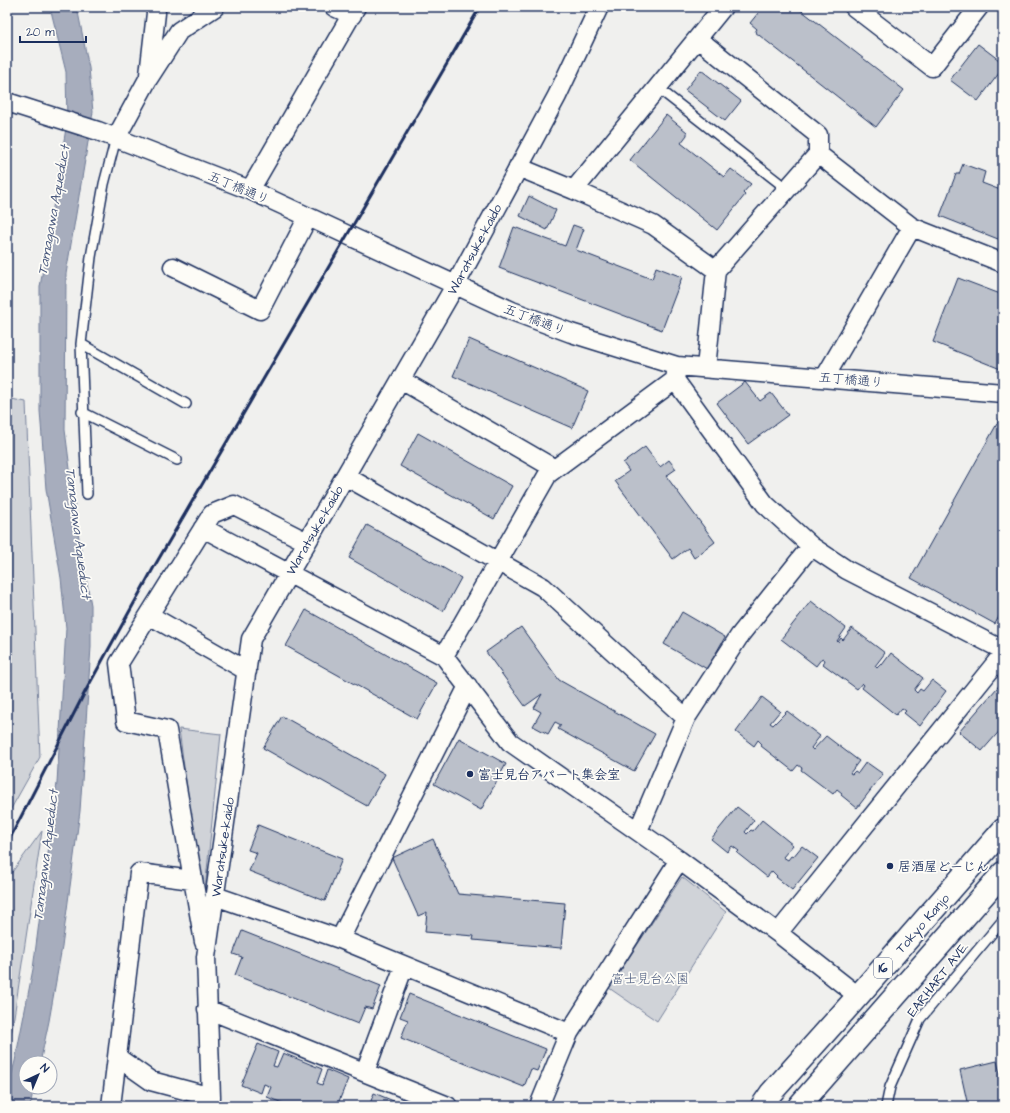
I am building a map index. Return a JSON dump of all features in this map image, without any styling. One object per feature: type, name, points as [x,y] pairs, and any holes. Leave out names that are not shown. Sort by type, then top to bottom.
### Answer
[{"type":"highway","name":"Tokyo Kanjo","points":[[762,1106],[770,1093],[858,996],[1003,830]]},
{"type":"highway","name":"16","points":[[799,1106],[1003,873]]},
{"type":"street","points":[[148,79],[156,13],[155,7]]},
{"type":"street","points":[[116,138],[148,79],[179,31],[215,7]]},
{"type":"street","points":[[250,190],[354,11],[334,7]]},
{"type":"street","name":"Waratsuke-kaido","points":[[209,1102],[206,957],[251,638],[456,284],[557,96],[599,7]]},
{"type":"street","points":[[574,190],[723,7]]},
{"type":"street","points":[[854,7],[932,67],[979,7]]},
{"type":"street","points":[[698,39],[818,135],[818,154],[716,270],[706,368]]},
{"type":"street","name":"五丁橋通り","points":[[7,102],[98,131],[250,190],[512,311],[571,332],[676,373],[706,368],[1003,393]]},
{"type":"street","points":[[818,154],[912,227],[1003,263]]},
{"type":"street","points":[[518,167],[653,225],[716,270]]},
{"type":"street","points":[[173,267],[260,310],[308,218]]},
{"type":"street","points":[[825,377],[912,227]]},
{"type":"street","points":[[444,656],[548,474],[676,373],[765,504],[810,546],[847,570],[1003,650]]},
{"type":"street","points":[[401,380],[555,469]]},
{"type":"street","points":[[345,476],[544,587],[686,718]]},
{"type":"street","points":[[206,957],[167,730],[126,721],[119,663],[212,514],[234,505],[307,542]]},
{"type":"street","points":[[203,528],[444,656],[510,742],[679,860],[778,933],[858,996]]},
{"type":"street","points":[[638,831],[686,718],[740,635],[810,546]]},
{"type":"street","points":[[149,615],[247,671]]},
{"type":"street","points":[[778,933],[1003,654]]},
{"type":"street","points":[[340,939],[468,686]]},
{"type":"street","points":[[539,1106],[569,1033],[679,860]]},
{"type":"street","points":[[111,1106],[139,873],[192,880]]},
{"type":"street","points":[[215,896],[340,939],[569,1033]]},
{"type":"street","points":[[365,1072],[404,966]]},
{"type":"street","points":[[207,1008],[448,1106]]},
{"type":"street","points":[[118,1057],[151,1081],[209,1102]]},
{"type":"lane","points":[[658,88],[787,189]]},
{"type":"lane","points":[[86,494],[82,412],[81,344],[91,257],[104,184],[116,138]]},
{"type":"lane","points":[[81,344],[186,404]]},
{"type":"lane","points":[[82,412],[177,460]]},
{"type":"lane","name":"EARHART AVE.","points":[[886,1106],[890,1088],[920,1019],[1003,920]]},
{"type":"green space","points":[[7,398],[26,402],[40,757],[7,816]]},
{"type":"green space","points":[[179,729],[221,734],[203,909]]},
{"type":"green space","points":[[42,831],[12,1030],[7,1044],[7,879]]},
{"type":"green space","name":"富士見台公園","points":[[682,877],[726,912],[657,1021],[609,988]]},
{"type":"water","name":"Tamagawa Aqueduct","points":[[50,7],[77,7],[89,68],[93,112],[66,274],[65,430],[79,539],[91,605],[91,647],[80,811],[62,947],[49,1021],[42,1055],[18,1055],[18,1095],[32,1095],[30,1106],[7,1106],[7,1093],[15,1061],[33,969],[57,783],[66,628],[61,578],[46,489],[40,411],[40,287],[67,122],[66,72]]},
{"type":"building","points":[[763,7],[797,7],[904,90],[876,127],[755,32],[757,29],[750,23]]},
{"type":"building","points":[[978,44],[1003,63],[1003,68],[978,101],[950,80]]},
{"type":"building","points":[[701,70],[741,101],[725,121],[685,90]]},
{"type":"building","points":[[666,115],[687,132],[687,135],[681,143],[724,177],[731,169],[751,184],[743,193],[745,195],[717,230],[630,160]]},
{"type":"building","points":[[963,164],[985,172],[982,183],[1003,191],[1003,241],[940,216],[956,174],[959,174]]},
{"type":"building","points":[[529,196],[556,210],[547,230],[520,216]]},
{"type":"building","points":[[573,225],[584,229],[576,250],[652,279],[656,267],[682,277],[662,330],[499,268],[514,227],[565,246]]},
{"type":"building","points":[[958,278],[1003,295],[1003,370],[933,342]]},
{"type":"building","points":[[469,339],[588,391],[572,428],[453,376]]},
{"type":"building","points":[[745,382],[760,401],[771,393],[788,415],[748,444],[717,403]]},
{"type":"building","points":[[1003,413],[1003,609],[995,624],[911,578]]},
{"type":"building","points":[[418,433],[512,486],[494,519],[400,466]]},
{"type":"building","points":[[645,447],[660,467],[669,460],[676,469],[666,476],[715,542],[694,558],[688,548],[673,559],[615,481],[629,471],[623,463]]},
{"type":"building","points":[[367,525],[461,578],[443,611],[349,558]]},
{"type":"building","points":[[811,601],[846,628],[837,641],[838,642],[841,638],[843,640],[852,628],[885,653],[875,666],[877,668],[881,664],[882,665],[891,653],[923,678],[914,690],[917,693],[920,689],[923,691],[932,680],[946,691],[920,726],[904,713],[906,711],[902,708],[896,715],[862,688],[864,685],[862,683],[857,689],[823,664],[825,660],[822,658],[816,666],[781,639]]},
{"type":"building","points":[[306,610],[437,683],[417,719],[286,646]]},
{"type":"building","points":[[682,612],[725,637],[707,669],[664,644]]},
{"type":"building","points":[[521,627],[559,680],[655,734],[634,771],[558,729],[561,725],[555,722],[548,734],[533,726],[541,712],[534,708],[542,694],[525,706],[486,652]]},
{"type":"building","points":[[1003,681],[1003,727],[982,751],[959,732]]},
{"type":"building","points":[[762,697],[780,711],[770,723],[773,725],[787,711],[820,736],[811,748],[813,750],[826,736],[859,761],[850,773],[852,774],[855,771],[858,773],[866,762],[883,774],[857,808],[841,795],[842,793],[837,789],[833,794],[801,770],[802,768],[798,765],[793,771],[761,746],[762,744],[758,740],[754,746],[736,732]]},
{"type":"building","points":[[282,716],[385,774],[367,806],[263,748]]},
{"type":"building","name":"富士見台アパート集会室","points":[[459,738],[506,764],[481,810],[434,784]]},
{"type":"building","points":[[737,807],[754,820],[745,832],[747,834],[751,830],[753,831],[762,820],[793,845],[783,857],[788,860],[791,856],[793,857],[802,846],[818,858],[792,890],[776,877],[777,876],[772,871],[767,877],[737,853],[739,851],[732,846],[727,852],[711,839]]},
{"type":"building","points":[[258,825],[342,859],[325,901],[249,871],[257,853],[248,850]]},
{"type":"building","points":[[433,839],[458,894],[565,903],[561,948],[473,940],[474,936],[425,932],[427,912],[418,916],[392,858]]},
{"type":"building","points":[[242,931],[381,986],[372,1009],[365,1007],[358,1024],[235,975],[242,957],[233,954]]},
{"type":"building","points":[[409,994],[546,1049],[537,1071],[531,1069],[524,1087],[401,1038],[408,1020],[400,1017]]},
{"type":"building","points":[[258,1044],[278,1052],[273,1066],[277,1067],[283,1053],[322,1069],[317,1083],[322,1085],[327,1070],[348,1079],[337,1106],[312,1106],[310,1104],[309,1106],[290,1106],[267,1097],[271,1087],[264,1084],[261,1093],[241,1085]]},
{"type":"building","points":[[997,1061],[1003,1086],[1003,1106],[968,1106],[960,1070]]},
{"type":"building","points":[[374,1093],[396,1102],[394,1106],[369,1106]]},
{"type":"railway","points":[[7,844],[85,692],[154,567],[480,7]]},
{"type":"place","name":"富士見台アパート集会室","points":[[470,774]]},
{"type":"place","name":"居酒屋どーじん","points":[[890,866]]}]
